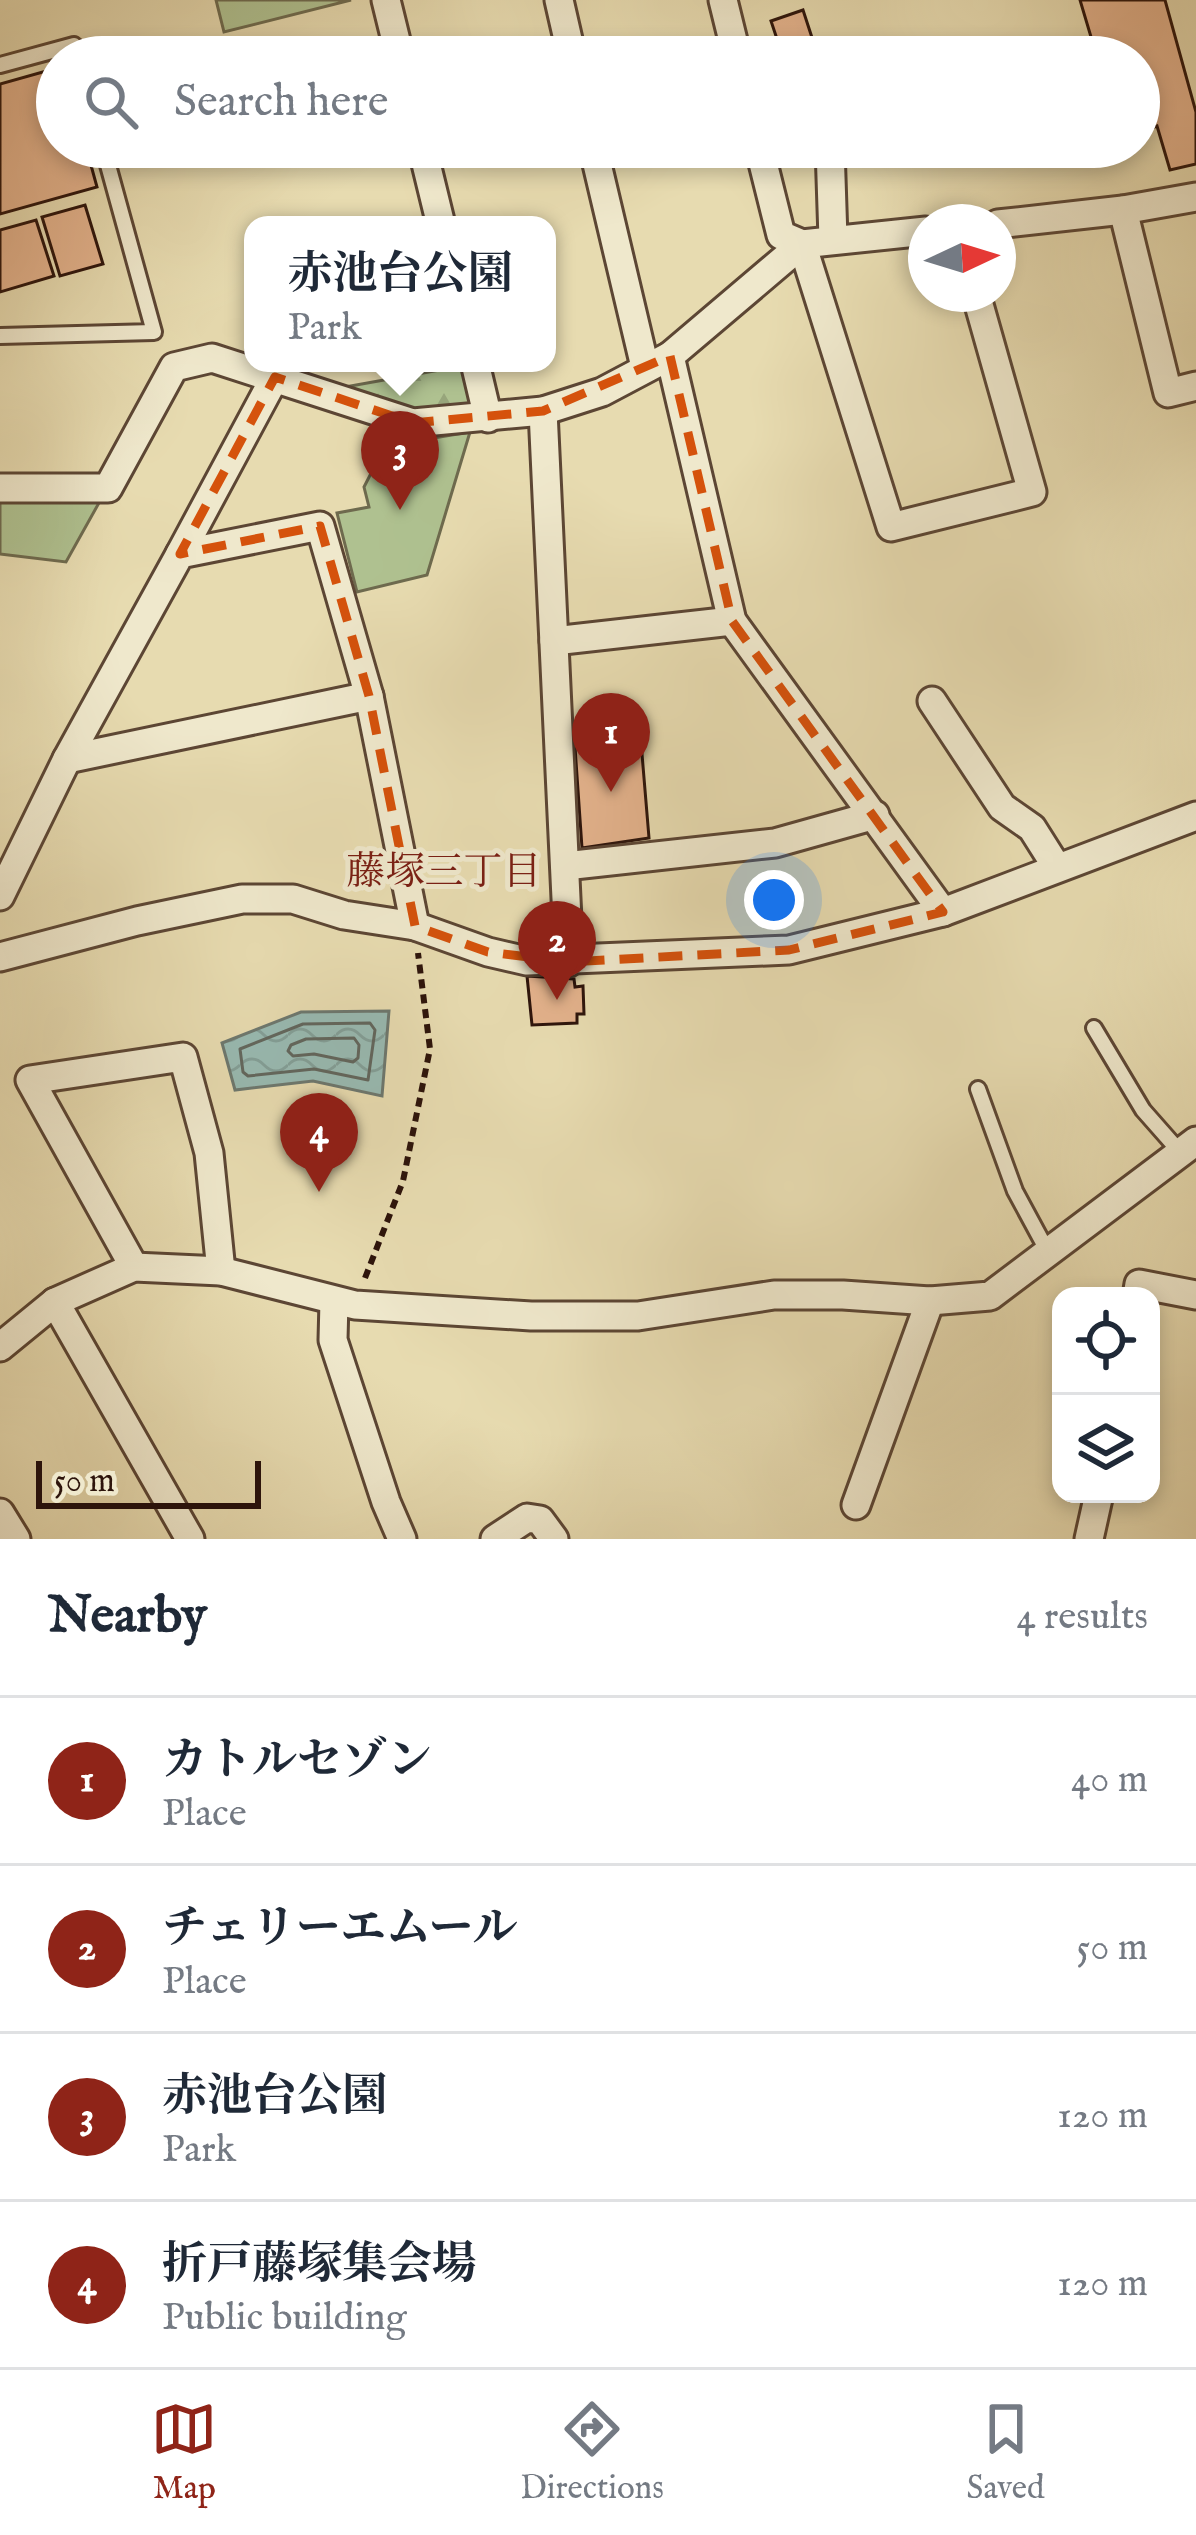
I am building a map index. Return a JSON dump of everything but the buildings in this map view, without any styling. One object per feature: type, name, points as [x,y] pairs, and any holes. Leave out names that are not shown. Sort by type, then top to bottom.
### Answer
[{"type":"street","points":[[386,0],[395,36]]},
{"type":"street","points":[[559,0],[567,36]]},
{"type":"street","points":[[722,0],[731,36]]},
{"type":"street","points":[[427,168],[439,216]]},
{"type":"street","points":[[599,168],[732,621],[943,912]]},
{"type":"street","points":[[764,168],[781,235],[802,244],[891,526],[1032,493],[981,312]]},
{"type":"street","points":[[831,168],[833,239]]},
{"type":"street","points":[[1016,222],[1196,197]]},
{"type":"street","points":[[1123,210],[1168,393],[1196,386]]},
{"type":"street","points":[[258,372],[413,423],[542,411],[602,392],[657,361],[802,244],[908,233]]},
{"type":"street","points":[[0,488],[108,488],[174,367],[212,358],[244,368]]},
{"type":"street","points":[[477,372],[488,418]]},
{"type":"street","points":[[0,896],[67,759],[275,377]]},
{"type":"street","points":[[542,411],[568,962]]},
{"type":"street","points":[[180,554],[320,526],[369,696],[415,926]]},
{"type":"street","points":[[554,641],[732,621]]},
{"type":"street","points":[[67,759],[369,696]]},
{"type":"street","points":[[932,700],[1002,807],[1032,828],[1056,866]]},
{"type":"street","points":[[565,866],[776,843],[875,815]]},
{"type":"street","points":[[0,957],[242,899],[293,899],[344,915],[415,926],[527,961],[790,950],[943,912],[1196,816]]},
{"type":"street","points":[[134,1267],[30,1079],[183,1057],[208,1153],[221,1271]]},
{"type":"street","points":[[0,1347],[56,1302],[134,1267],[221,1271],[345,1302],[574,1316],[638,1316],[775,1295],[930,1301],[990,1296],[1188,1147]]},
{"type":"street","points":[[1160,1287],[1196,1295]]},
{"type":"street","points":[[856,1505],[930,1301]]},
{"type":"street","points":[[56,1302],[190,1539]]},
{"type":"street","points":[[345,1302],[333,1340],[402,1539]]},
{"type":"street","points":[[1089,1539],[1098,1503]]},
{"type":"street","points":[[0,1513],[16,1539]]},
{"type":"street","points":[[496,1539],[527,1518],[540,1520],[554,1539]]},
{"type":"lane","points":[[0,65],[36,55]]},
{"type":"lane","points":[[0,336],[154,332],[109,168]]},
{"type":"lane","points":[[1094,1028],[1143,1111],[1188,1147]]},
{"type":"lane","points":[[978,1089],[1015,1191],[1049,1253]]},
{"type":"path","points":[[345,1302],[403,1181],[430,1048],[415,926]]},
{"type":"highlighted area","points":[[670,356],[732,621],[943,912],[789,950],[569,962],[488,952],[415,926],[369,696],[320,526],[180,554],[275,377],[413,423],[543,411]]},
{"type":"green space","points":[[216,0],[351,0],[224,32]]},
{"type":"green space","points":[[429,372],[464,372],[473,407],[417,411],[345,387]]},
{"type":"green space","points":[[470,432],[427,575],[357,592],[337,513],[369,507],[364,487],[385,446]]},
{"type":"green space","points":[[105,492],[66,562],[0,554],[0,493]]},
{"type":"water","points":[[389,1011],[382,1096],[313,1081],[235,1090],[222,1043],[301,1012]]},
{"type":"place","name":"赤池台公園","points":[[400,510]]},
{"type":"place","name":"カトルセゾン","points":[[611,792]]},
{"type":"place","name":"チェリーエムール","points":[[557,1000]]},
{"type":"place","name":"折戸藤塚集会場","points":[[319,1192]]},
{"type":"district","name":"藤塚三丁目","points":[[444,873]]}]
